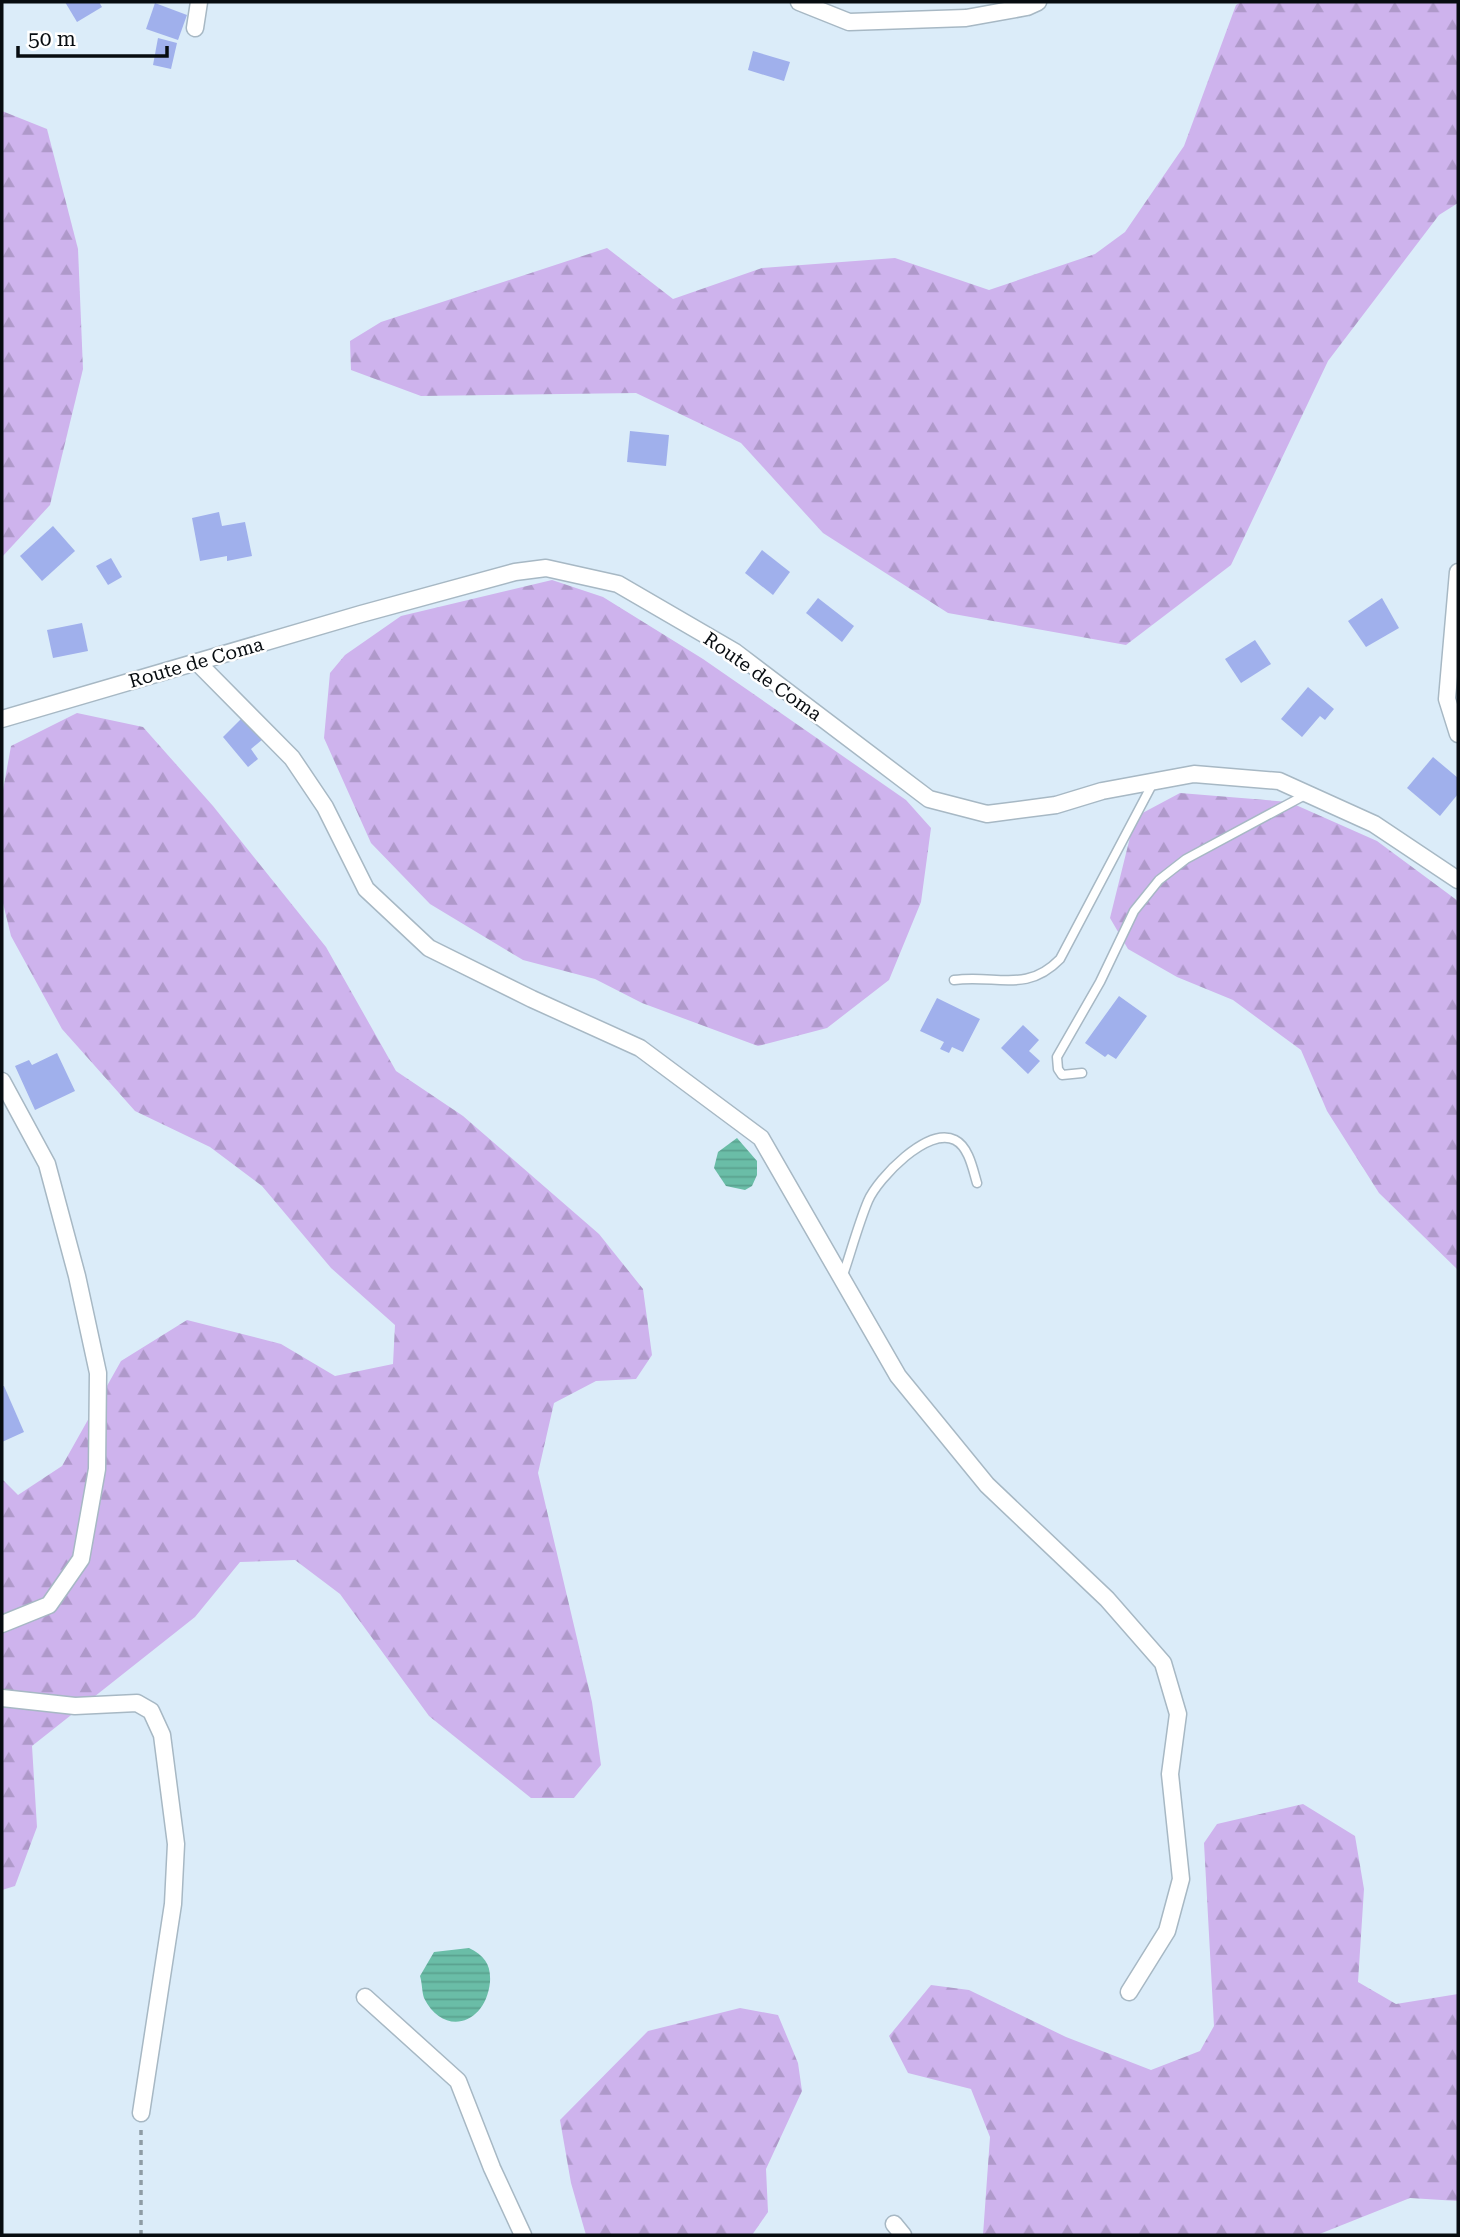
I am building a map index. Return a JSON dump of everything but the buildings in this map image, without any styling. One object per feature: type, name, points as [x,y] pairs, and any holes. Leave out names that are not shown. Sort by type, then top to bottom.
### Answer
[{"type":"street","points":[[195,28],[199,2]]},
{"type":"street","points":[[799,2],[849,22],[966,18],[1027,7],[1038,2]]},
{"type":"street","name":"Route de Coma","points":[[2,719],[515,572],[547,568],[618,584],[735,652],[929,799],[988,814],[1056,805],[1102,791],[1194,774],[1279,781],[1374,824],[1458,880]]},
{"type":"street","points":[[1458,572],[1447,699],[1458,734]]},
{"type":"street","points":[[197,662],[292,758],[325,807],[366,889],[429,948],[640,1048],[761,1138],[898,1376],[987,1485],[1107,1599],[1163,1663],[1178,1714],[1170,1774],[1181,1879],[1167,1931],[1129,1992]]},
{"type":"street","points":[[2,1081],[47,1164],[77,1276],[98,1373],[97,1469],[81,1559],[49,1605],[2,1624]]},
{"type":"street","points":[[2,1698],[75,1706],[137,1703],[150,1711],[162,1735],[176,1844],[173,1904],[141,2113]]},
{"type":"street","points":[[365,1997],[458,2081],[492,2168],[523,2235]]},
{"type":"lane","points":[[954,979],[974,977],[1007,981],[1029,979],[1048,971],[1059,959],[1154,781]]},
{"type":"lane","points":[[1082,1073],[1062,1075],[1058,1069],[1057,1057],[1100,982],[1134,911],[1158,880],[1186,859],[1307,794]]},
{"type":"lane","points":[[842,1278],[869,1198],[892,1167],[918,1147],[940,1137],[956,1140],[967,1152],[977,1183]]},
{"type":"path","points":[[141,2113],[141,2235]]},
{"type":"green space","points":[[1241,2],[1458,2],[1458,203],[1439,215],[1328,361],[1231,565],[1126,645],[948,613],[823,533],[741,443],[636,393],[421,396],[351,370],[350,341],[381,322],[607,248],[673,299],[762,268],[895,258],[989,290],[1095,254],[1125,232],[1184,146],[1236,5]]},
{"type":"green space","points":[[2,111],[47,129],[78,249],[83,369],[50,505],[2,557]]},
{"type":"green space","points":[[552,580],[603,597],[703,659],[906,800],[931,828],[921,902],[889,980],[827,1028],[758,1046],[642,1003],[595,979],[523,960],[430,904],[371,843],[324,738],[330,673],[345,655],[401,616]]},
{"type":"green space","points":[[77,713],[143,727],[213,806],[326,947],[396,1071],[463,1116],[599,1234],[643,1289],[652,1355],[636,1379],[596,1381],[554,1403],[538,1473],[592,1702],[601,1765],[574,1798],[531,1798],[429,1716],[340,1594],[295,1560],[240,1562],[195,1617],[32,1746],[37,1827],[15,1886],[2,1890],[2,1479],[18,1495],[62,1466],[121,1361],[187,1320],[281,1344],[335,1376],[393,1364],[395,1325],[331,1268],[262,1186],[210,1147],[135,1111],[62,1029],[11,936],[2,899],[2,796],[11,746]]},
{"type":"green space","points":[[1180,793],[1289,802],[1377,841],[1458,901],[1458,1270],[1379,1193],[1327,1111],[1301,1050],[1233,1000],[1177,977],[1128,949],[1110,918],[1135,817]]},
{"type":"green space","points":[[1303,1804],[1355,1836],[1364,1889],[1358,1982],[1396,2004],[1458,1994],[1458,2201],[1410,2198],[1317,2235],[983,2235],[990,2137],[971,2089],[908,2073],[889,2036],[931,1985],[969,1990],[1066,2037],[1151,2070],[1200,2051],[1214,2026],[1204,1843],[1217,1824]]},
{"type":"green space","points":[[740,2008],[778,2015],[798,2063],[802,2091],[766,2169],[768,2212],[752,2235],[586,2235],[571,2183],[560,2120],[648,2031]]},
{"type":"shaded area","points":[[737,1138],[757,1161],[757,1175],[752,1186],[745,1190],[726,1186],[714,1168],[718,1152]]},
{"type":"shaded area","points":[[469,1948],[479,1954],[488,1966],[490,1982],[487,1996],[473,2016],[453,2022],[432,2011],[424,1998],[420,1976],[434,1952]]}]
